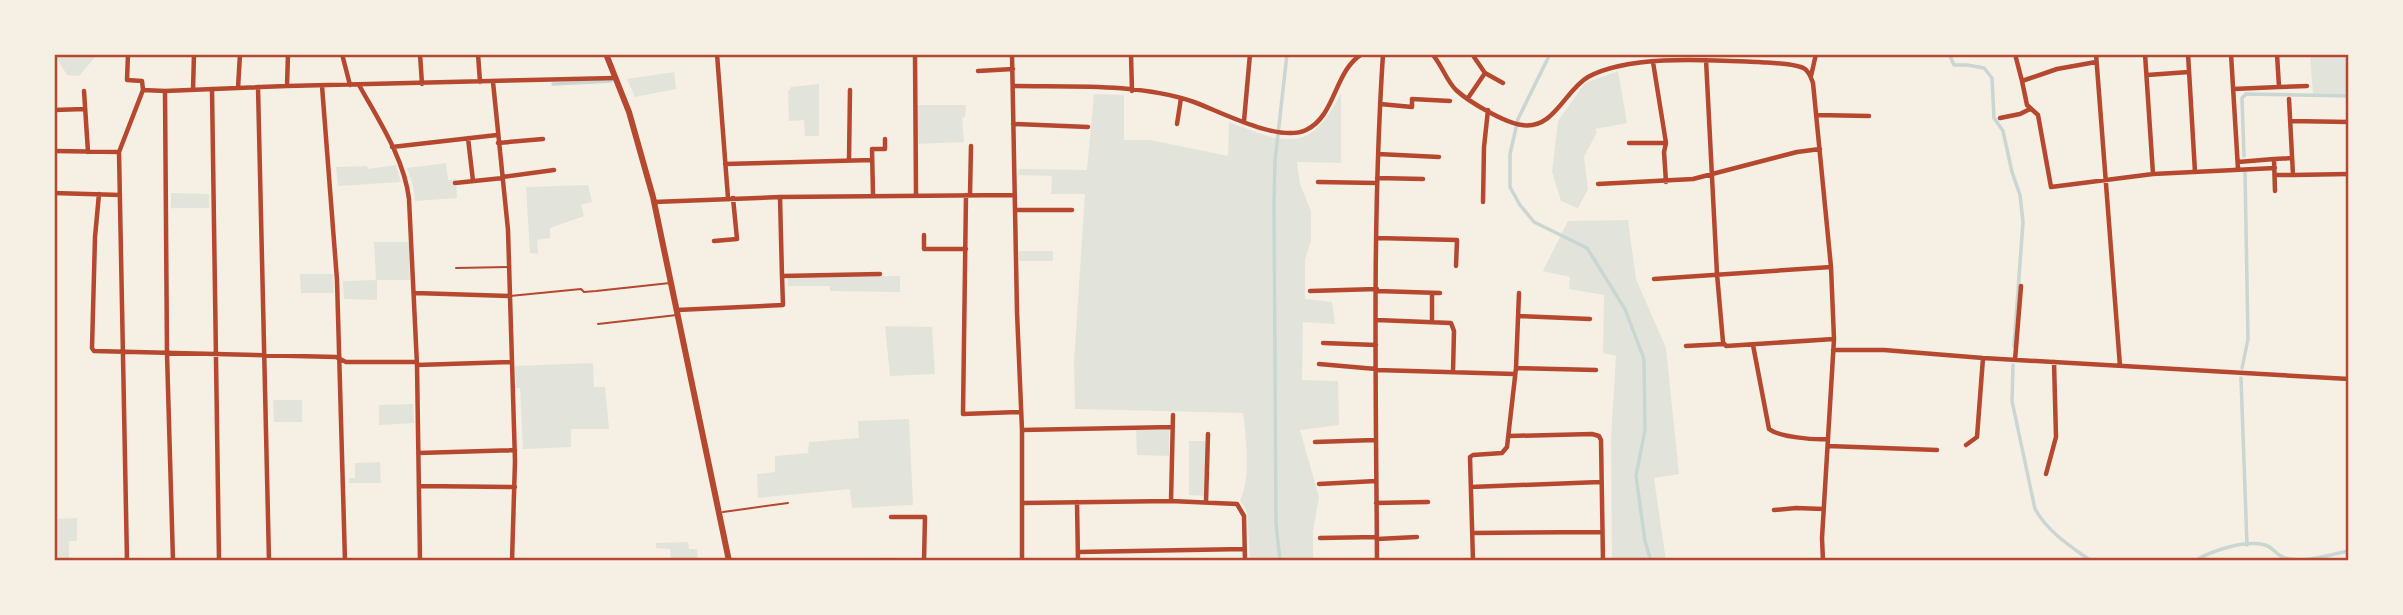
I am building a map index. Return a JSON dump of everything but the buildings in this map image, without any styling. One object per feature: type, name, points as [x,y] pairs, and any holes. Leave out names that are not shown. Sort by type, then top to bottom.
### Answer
[{"type":"main road","points":[[606,54],[634,127],[654,202],[729,561]]},
{"type":"street","points":[[127,561],[119,152],[143,90],[142,81],[127,80],[128,54]]},
{"type":"street","points":[[193,90],[194,54]]},
{"type":"street","points":[[238,88],[240,54]]},
{"type":"street","points":[[287,86],[288,54]]},
{"type":"street","points":[[342,54],[350,85]]},
{"type":"street","points":[[420,54],[422,83]]},
{"type":"street","points":[[478,54],[480,82]]},
{"type":"street","points":[[714,241],[737,239],[724,163],[717,54]]},
{"type":"street","points":[[915,54],[915,194]]},
{"type":"street","points":[[1013,54],[1014,195],[1022,430],[1022,561]]},
{"type":"street","points":[[1132,54],[1132,90]]},
{"type":"street","points":[[1244,121],[1250,54]]},
{"type":"street","points":[[1013,86],[1132,90],[1181,98],[1283,133],[1301,132],[1318,121],[1351,63],[1362,54]]},
{"type":"street","points":[[1377,561],[1377,180],[1383,54]]},
{"type":"street","points":[[1432,54],[1456,89],[1489,110],[1521,125],[1546,120],[1572,90],[1589,76],[1616,66],[1703,58],[1799,67],[1805,69],[1811,77]]},
{"type":"street","points":[[1772,54],[1772,63]]},
{"type":"street","points":[[1816,54],[1811,77],[1831,267],[1834,339],[1823,509],[1823,561]]},
{"type":"street","points":[[2015,54],[2027,105],[2038,116],[2051,187],[2153,174],[2275,168]]},
{"type":"street","points":[[2096,54],[2120,366]]},
{"type":"street","points":[[2145,54],[2153,174]]},
{"type":"street","points":[[2188,54],[2195,172]]},
{"type":"street","points":[[2231,54],[2238,169]]},
{"type":"street","points":[[2277,54],[2279,87]]},
{"type":"street","points":[[1473,55],[1485,73],[1503,83]]},
{"type":"street","points":[[1703,58],[1724,344]]},
{"type":"street","points":[[1653,62],[1666,143],[1665,182]]},
{"type":"street","points":[[2022,81],[2057,69],[2096,62]]},
{"type":"street","points":[[978,71],[1013,69]]},
{"type":"street","points":[[2147,75],[2189,72]]},
{"type":"street","points":[[1468,98],[1485,73]]},
{"type":"street","points":[[143,90],[616,78]]},
{"type":"street","points":[[493,82],[509,267],[515,488],[512,561]]},
{"type":"street","points":[[359,85],[392,147],[407,185],[415,293],[420,561]]},
{"type":"street","points":[[322,86],[332,196],[341,359],[345,561]]},
{"type":"street","points":[[2233,89],[2307,86]]},
{"type":"street","points":[[258,87],[269,561]]},
{"type":"street","points":[[212,89],[219,561]]},
{"type":"street","points":[[84,90],[88,152]]},
{"type":"street","points":[[849,160],[850,90]]},
{"type":"street","points":[[165,91],[167,354],[173,561]]},
{"type":"street","points":[[1177,124],[1181,98]]},
{"type":"street","points":[[1380,104],[1412,107],[1412,99],[1450,101]]},
{"type":"street","points":[[2289,99],[2293,175]]},
{"type":"street","points":[[54,110],[85,109]]},
{"type":"street","points":[[2000,118],[2030,109]]},
{"type":"street","points":[[1483,202],[1484,147],[1489,110]]},
{"type":"street","points":[[1816,116],[1869,116]]},
{"type":"street","points":[[2291,121],[2349,122]]},
{"type":"street","points":[[1013,124],[1088,127]]},
{"type":"street","points":[[392,147],[497,135]]},
{"type":"street","points":[[468,138],[473,181]]},
{"type":"street","points":[[498,143],[543,139]]},
{"type":"street","points":[[873,195],[872,149],[885,149],[885,139]]},
{"type":"street","points":[[1629,143],[1666,143]]},
{"type":"street","points":[[971,146],[963,414],[1021,412]]},
{"type":"street","points":[[1598,184],[1665,182],[1711,176],[1797,152],[1820,149]]},
{"type":"street","points":[[54,151],[119,152]]},
{"type":"street","points":[[1378,154],[1439,157]]},
{"type":"street","points":[[2238,162],[2292,158]]},
{"type":"street","points":[[2274,159],[2275,191]]},
{"type":"street","points":[[724,163],[872,160]]},
{"type":"street","points":[[455,183],[554,170]]},
{"type":"street","points":[[2275,175],[2349,174]]},
{"type":"street","points":[[1318,182],[1423,179]]},
{"type":"street","points":[[54,193],[120,195]]},
{"type":"street","points":[[99,194],[94,237],[94,351],[336,357],[346,362],[512,362]]},
{"type":"street","points":[[654,202],[915,194],[1014,195]]},
{"type":"street","points":[[678,312],[783,305],[780,197]]},
{"type":"street","points":[[1015,209],[1072,210]]},
{"type":"street","points":[[924,235],[924,249],[966,248]]},
{"type":"street","points":[[1377,238],[1457,240],[1459,243],[1456,266]]},
{"type":"street","points":[[1654,279],[1831,267]]},
{"type":"street","points":[[782,276],[880,274]]},
{"type":"street","points":[[2015,360],[2021,286]]},
{"type":"street","points":[[1310,291],[1440,293]]},
{"type":"street","points":[[415,293],[509,296]]},
{"type":"street","points":[[1432,293],[1432,322]]},
{"type":"street","points":[[1474,561],[1471,455],[1504,452],[1509,436],[1519,293]]},
{"type":"street","points":[[1519,316],[1590,319]]},
{"type":"street","points":[[1377,320],[1448,322],[1452,325],[1453,372]]},
{"type":"street","points":[[1686,346],[1753,345],[1834,339]]},
{"type":"street","points":[[1323,343],[1376,345]]},
{"type":"street","points":[[1753,345],[1769,429],[1787,436],[1828,439]]},
{"type":"street","points":[[1833,350],[1884,350],[2349,379]]},
{"type":"street","points":[[1966,444],[1977,437],[1983,358]]},
{"type":"street","points":[[2046,474],[2056,437],[2054,362]]},
{"type":"street","points":[[1318,364],[1376,370],[1453,372],[1596,370]]},
{"type":"street","points":[[1171,501],[1173,415]]},
{"type":"street","points":[[1022,430],[1173,428]]},
{"type":"street","points":[[1206,502],[1208,434]]},
{"type":"street","points":[[1509,436],[1597,435],[1601,440],[1603,561]]},
{"type":"street","points":[[1315,442],[1375,440]]},
{"type":"street","points":[[1828,446],[1937,450]]},
{"type":"street","points":[[419,453],[514,450]]},
{"type":"street","points":[[1320,484],[1376,481]]},
{"type":"street","points":[[1471,487],[1600,482]]},
{"type":"street","points":[[420,486],[515,488]]},
{"type":"street","points":[[1023,503],[1171,501],[1237,504],[1244,516],[1245,561]]},
{"type":"street","points":[[1077,502],[1078,561]]},
{"type":"street","points":[[1376,503],[1428,502]]},
{"type":"street","points":[[1773,510],[1823,509]]},
{"type":"street","points":[[891,517],[925,517],[925,561]]},
{"type":"street","points":[[1473,533],[1602,532]]},
{"type":"street","points":[[1320,538],[1417,537]]},
{"type":"street","points":[[1078,552],[1245,549]]},
{"type":"lane","points":[[456,268],[509,267]]},
{"type":"lane","points":[[509,296],[581,289],[584,292],[618,290],[671,283]]},
{"type":"lane","points":[[598,324],[678,312]]},
{"type":"lane","points":[[718,513],[788,503]]},
{"type":"shaded area","points":[[54,54],[97,55],[79,76],[67,75]]},
{"type":"shaded area","points":[[2310,54],[2349,54],[2349,96],[2313,95]]},
{"type":"shaded area","points":[[1618,71],[1627,123],[1595,129],[1597,132],[1584,157],[1588,189],[1578,208],[1561,201],[1552,172],[1558,121],[1585,83]]},
{"type":"shaded area","points":[[674,72],[676,89],[635,97],[627,79]]},
{"type":"shaded area","points":[[819,84],[819,136],[805,136],[804,120],[789,121],[788,92],[791,87]]},
{"type":"shaded area","points":[[1341,93],[1341,163],[1297,162],[1300,184],[1311,211],[1311,241],[1305,260],[1305,299],[1332,302],[1335,324],[1303,322],[1302,380],[1338,381],[1339,425],[1300,430],[1319,497],[1313,531],[1313,561],[1250,561],[1247,512],[1240,500],[1247,470],[1243,413],[1075,409],[1074,361],[1085,194],[1051,194],[1052,176],[1018,175],[1019,169],[1087,170],[1094,94],[1124,95],[1124,140],[1150,140],[1228,156],[1229,122],[1281,139],[1295,139],[1318,127]]},
{"type":"shaded area","points":[[917,105],[966,105],[965,117],[962,118],[964,142],[917,144]]},
{"type":"shaded area","points":[[446,163],[448,180],[456,179],[457,198],[415,201],[407,168]]},
{"type":"shaded area","points":[[396,165],[401,182],[338,186],[336,167],[367,166],[368,169]]},
{"type":"shaded area","points":[[588,185],[592,202],[581,205],[584,216],[550,228],[550,238],[537,240],[538,254],[530,253],[526,187]]},
{"type":"shaded area","points":[[171,193],[209,194],[209,208],[171,208]]},
{"type":"shaded area","points":[[1628,220],[1636,279],[1666,348],[1679,474],[1654,478],[1666,561],[1612,561],[1611,438],[1616,356],[1603,353],[1604,295],[1569,289],[1570,277],[1543,271],[1568,221]]},
{"type":"shaded area","points":[[374,242],[409,242],[410,280],[377,280],[377,300],[344,299],[343,281],[376,280]]},
{"type":"shaded area","points":[[1019,251],[1053,251],[1053,261],[1019,261]]},
{"type":"shaded area","points":[[300,274],[333,274],[334,293],[301,293]]},
{"type":"shaded area","points":[[900,276],[900,292],[830,291],[830,286],[788,286],[788,277]]},
{"type":"shaded area","points":[[885,326],[932,327],[935,374],[890,376]]},
{"type":"shaded area","points":[[593,363],[594,387],[605,387],[609,429],[571,429],[571,447],[523,449],[520,388],[516,388],[515,366]]},
{"type":"shaded area","points":[[273,400],[302,400],[302,422],[274,422]]},
{"type":"shaded area","points":[[413,404],[414,423],[379,425],[379,405]]},
{"type":"shaded area","points":[[909,419],[913,505],[852,508],[850,489],[758,498],[757,474],[775,472],[775,456],[808,453],[809,442],[859,438],[858,421]]},
{"type":"shaded area","points":[[1136,430],[1169,430],[1169,456],[1137,455]]},
{"type":"shaded area","points":[[1189,441],[1206,441],[1204,496],[1189,495]]},
{"type":"shaded area","points":[[380,462],[381,483],[349,483],[349,478],[355,478],[355,463]]},
{"type":"shaded area","points":[[77,518],[77,541],[69,541],[69,561],[54,561],[54,519]]},
{"type":"shaded area","points":[[688,542],[689,549],[697,549],[698,561],[671,561],[670,549],[656,548],[656,543]]},
{"type":"waterway","points":[[1280,561],[1276,524],[1274,202],[1275,161],[1287,54]]},
{"type":"waterway","points":[[1550,54],[1518,119],[1510,154],[1510,187],[1534,222],[1587,248],[1625,309],[1644,359],[1645,430],[1636,476],[1645,541],[1651,561]]},
{"type":"waterway","points":[[1949,54],[1954,65],[1984,68],[1992,78],[1994,118],[2003,131],[2020,195],[2023,222],[2014,346]]},
{"type":"waterway","points":[[553,84],[611,81]]},
{"type":"waterway","points":[[2244,156],[2242,98],[2246,94],[2349,96]]},
{"type":"waterway","points":[[2242,368],[2248,339],[2245,172]]},
{"type":"waterway","points":[[2013,365],[2012,401],[2035,509],[2053,532],[2091,561]]},
{"type":"waterway","points":[[2241,378],[2247,545]]},
{"type":"waterway","points":[[2195,561],[2219,550],[2248,544],[2265,545],[2281,556],[2298,560],[2349,551]]}]
